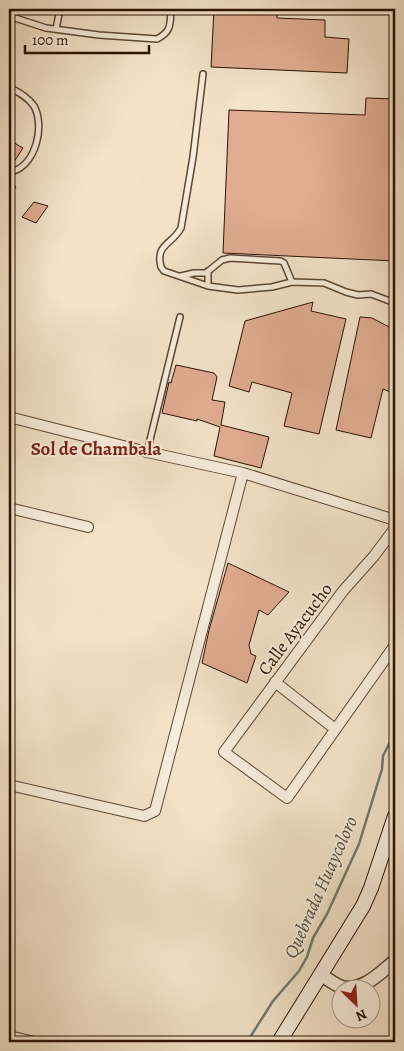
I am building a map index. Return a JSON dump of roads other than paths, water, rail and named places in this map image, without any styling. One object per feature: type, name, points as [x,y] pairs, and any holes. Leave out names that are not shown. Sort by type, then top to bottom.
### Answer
[{"type":"main road","points":[[279,1042],[363,906],[371,888],[395,816]]},
{"type":"street","points":[[9,417],[147,452],[243,473],[395,520]]},
{"type":"street","points":[[9,785],[144,816],[150,815],[155,811],[243,473]]},
{"type":"street","points":[[9,508],[88,527]]},
{"type":"street","name":"Calle Ayacucho","points":[[335,729],[287,798],[224,752],[343,591],[374,556],[395,528]]},
{"type":"street","points":[[275,682],[335,729],[395,645]]},
{"type":"street","points":[[321,975],[342,987],[354,986],[367,983],[395,960]]},
{"type":"street","points":[[15,1039],[35,1042]]},
{"type":"lane","points":[[56,29],[60,9]]},
{"type":"lane","points":[[9,16],[46,28],[99,35],[157,39],[165,35],[169,29],[171,9]]},
{"type":"lane","points":[[203,74],[181,228],[177,236],[161,249],[161,267],[164,271],[208,286],[238,290],[272,287],[292,282],[324,283],[346,292],[358,295],[371,294],[395,303]]},
{"type":"lane","points":[[9,87],[29,100],[35,108],[39,129],[38,141],[25,165],[14,171],[9,169]]},
{"type":"lane","points":[[180,276],[194,273],[202,274],[225,258],[282,261],[292,282]]},
{"type":"lane","points":[[208,271],[208,286]]},
{"type":"lane","points":[[147,452],[180,317]]},
{"type":"waterway","name":"Quebrada Huaycoloro","points":[[247,1042],[273,1001],[299,971],[307,957],[313,938],[327,914],[359,844],[382,769],[383,756],[395,732]]},
{"type":"district","name":"Sol de Chambala","points":[[96,448]]}]
